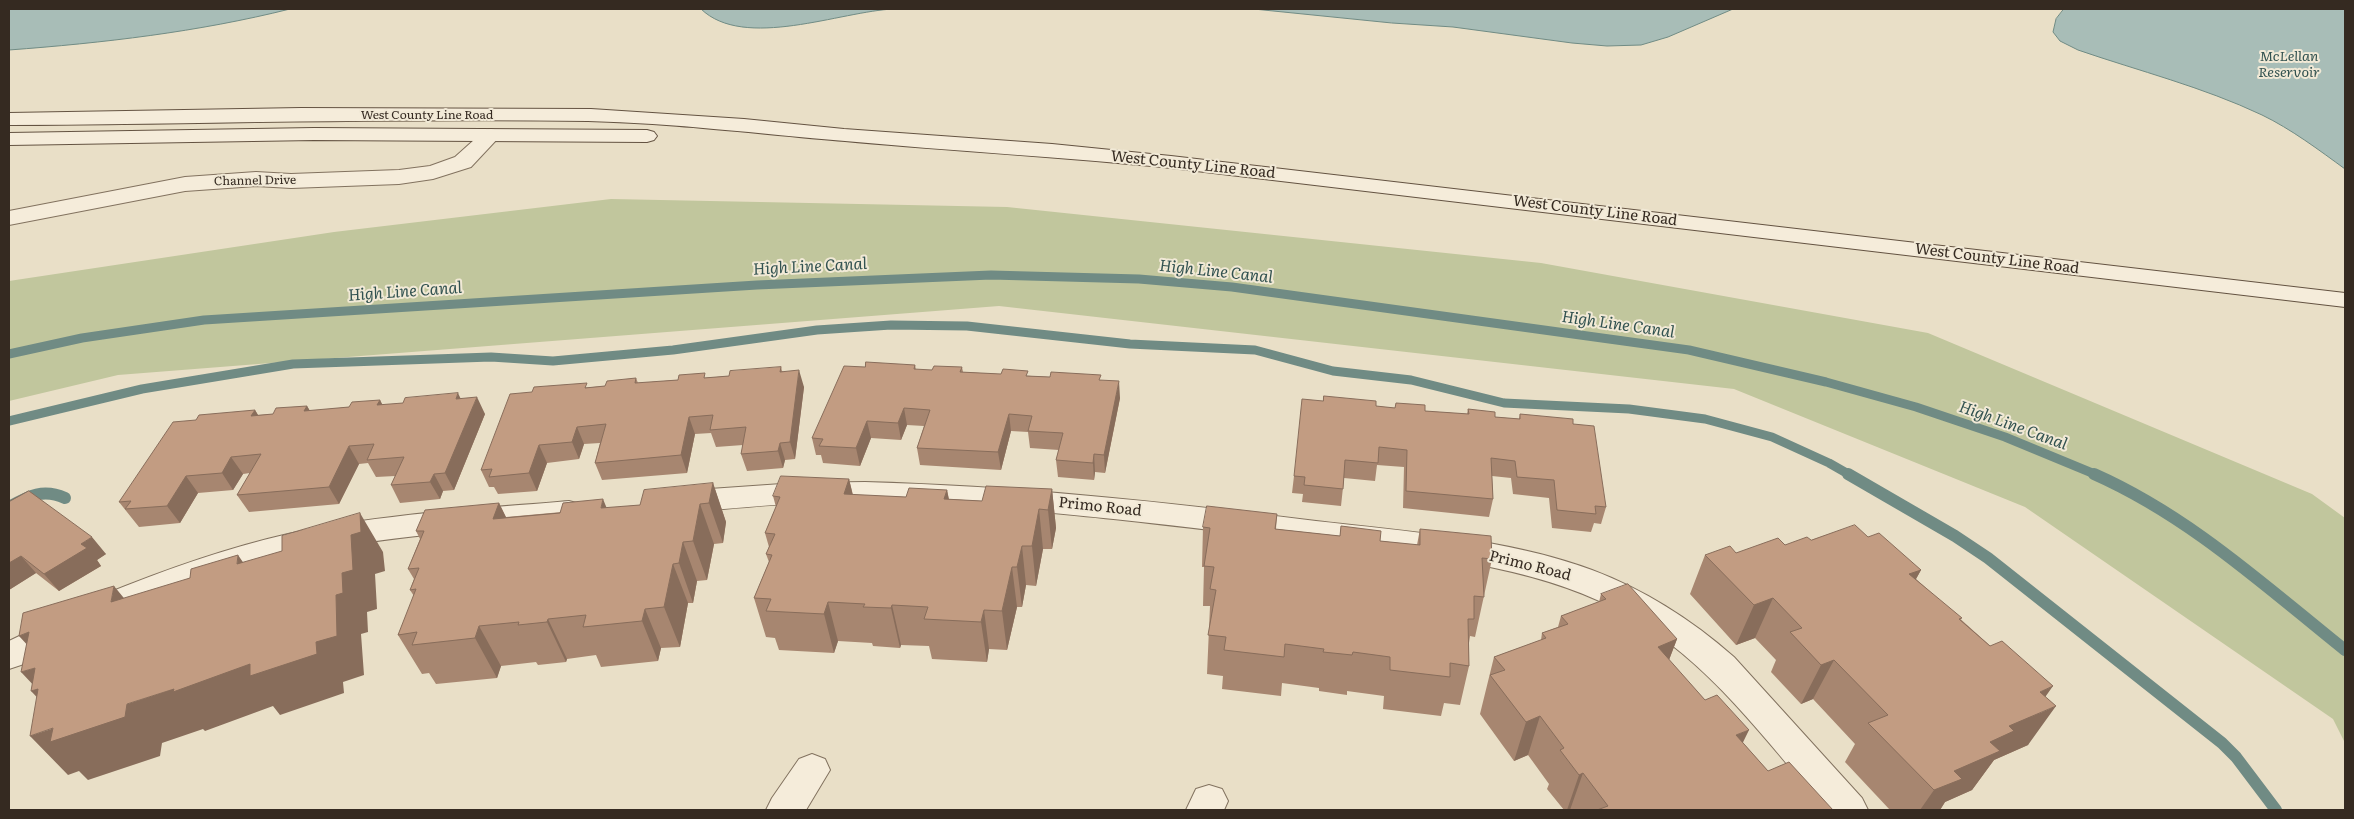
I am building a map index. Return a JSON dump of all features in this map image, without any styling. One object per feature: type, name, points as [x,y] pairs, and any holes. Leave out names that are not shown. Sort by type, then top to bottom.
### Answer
[{"type":"main road","name":"West County Line Road","points":[[9,119],[301,114],[591,115],[744,125],[1171,162],[2345,300]]},
{"type":"main road","name":"West County Line Road","points":[[9,139],[314,134],[736,138],[844,135]]},
{"type":"main road","name":"Channel Drive","points":[[9,218],[185,184],[256,179],[291,181],[399,177],[433,172],[463,162],[491,135]]},
{"type":"main road","name":"Primo Road","points":[[651,505],[814,493],[921,494],[1026,500],[1106,507],[1441,547],[1517,561],[1580,578],[1632,602],[1684,634],[1722,667],[1849,810]]},
{"type":"main road","points":[[9,656],[123,600],[216,565],[264,552],[313,540],[412,525],[601,509]]},
{"type":"main road","points":[[785,810],[812,770]]},
{"type":"green space","points":[[611,199],[1007,207],[1541,263],[1928,333],[2312,494],[2345,518],[2345,743],[2333,719],[2025,507],[1734,389],[999,306],[118,375],[9,401],[9,281],[334,232]]},
{"type":"water","points":[[9,9],[290,9],[150,36],[9,50]]},
{"type":"water","points":[[701,9],[894,9],[872,11],[794,26],[767,28],[742,27],[719,21]]},
{"type":"water","points":[[1254,9],[1733,9],[1668,37],[1641,45],[1607,46],[1453,27],[1392,23]]},
{"type":"water","name":"McLellan Reservoir","points":[[2064,9],[2345,9],[2345,169],[2294,133],[2240,105],[2078,50],[2060,41],[2053,32],[2056,19]]},
{"type":"building","points":[[866,362],[915,365],[914,369],[932,370],[934,366],[962,367],[960,372],[1001,374],[1003,369],[1028,371],[1026,376],[1050,377],[1051,372],[1101,375],[1099,380],[1119,381],[1104,455],[1094,454],[1093,463],[1056,460],[1063,433],[1028,431],[1032,416],[1009,414],[998,452],[917,448],[930,410],[904,408],[898,423],[867,421],[856,448],[819,446],[823,439],[812,438],[844,366],[865,367]]},
{"type":"building","points":[[781,367],[780,372],[799,370],[790,442],[780,443],[778,451],[741,454],[746,427],[710,430],[713,415],[689,417],[681,455],[595,463],[606,424],[577,427],[572,442],[539,445],[529,473],[489,477],[492,469],[481,470],[510,394],[532,392],[534,387],[587,383],[585,388],[605,386],[607,381],[636,378],[635,383],[678,380],[679,375],[705,373],[704,378],[729,376],[730,371]]},
{"type":"building","points":[[458,393],[456,399],[477,397],[445,473],[434,474],[430,482],[391,485],[404,457],[367,460],[374,444],[349,446],[329,487],[237,495],[261,454],[231,457],[222,473],[186,476],[167,506],[125,509],[131,501],[119,502],[173,422],[196,420],[199,415],[255,410],[251,416],[273,414],[276,408],[307,406],[304,411],[349,407],[352,402],[380,400],[377,405],[403,403],[405,398]]},
{"type":"building","points":[[1324,396],[1376,401],[1376,406],[1395,408],[1396,403],[1425,405],[1425,411],[1469,414],[1468,409],[1495,412],[1495,417],[1520,419],[1520,414],[1573,419],[1573,424],[1594,426],[1606,507],[1595,506],[1596,514],[1557,510],[1554,480],[1517,477],[1515,461],[1491,458],[1493,499],[1406,491],[1407,450],[1379,447],[1378,463],[1345,460],[1343,489],[1304,485],[1305,477],[1294,476],[1302,399],[1323,401]]},
{"type":"building","points":[[781,476],[849,479],[844,494],[906,497],[909,488],[947,490],[944,499],[982,501],[986,486],[1052,489],[1048,510],[1039,509],[1032,546],[1022,546],[1017,567],[1012,567],[1002,611],[984,610],[981,622],[924,619],[928,607],[892,605],[891,608],[863,607],[865,604],[828,602],[824,614],[766,611],[771,599],[754,598],[772,555],[766,554],[775,534],[765,533],[780,497],[773,496]]},
{"type":"building","points":[[713,483],[709,503],[700,504],[693,541],[683,542],[679,563],[673,564],[664,607],[645,609],[642,621],[583,627],[586,615],[548,619],[547,622],[518,625],[519,622],[479,626],[475,638],[412,645],[417,632],[398,635],[416,589],[410,590],[419,568],[408,569],[424,531],[416,531],[425,510],[499,503],[493,519],[560,513],[563,503],[603,499],[601,508],[640,505],[644,490]]},
{"type":"building","points":[[29,491],[92,537],[81,544],[87,548],[44,574],[21,556],[9,563],[9,502]]},
{"type":"building","points":[[1207,506],[1277,514],[1275,529],[1340,536],[1341,526],[1381,531],[1380,541],[1420,545],[1420,529],[1491,536],[1492,559],[1482,558],[1484,597],[1474,596],[1474,619],[1468,619],[1469,666],[1450,663],[1450,677],[1390,670],[1390,657],[1353,652],[1352,655],[1323,652],[1324,649],[1285,644],[1284,657],[1224,650],[1226,637],[1208,635],[1216,590],[1210,589],[1214,567],[1204,566],[1210,528],[1203,527]]},
{"type":"building","points":[[360,513],[361,532],[351,535],[353,570],[342,573],[343,593],[336,595],[337,636],[316,642],[317,654],[250,676],[250,664],[173,692],[174,689],[127,704],[125,717],[50,742],[53,728],[30,736],[38,689],[31,691],[35,668],[21,672],[29,632],[19,636],[23,613],[114,586],[111,602],[190,578],[191,569],[238,555],[237,564],[282,551],[282,536]]},
{"type":"building","points":[[1855,525],[1868,537],[1879,533],[1921,570],[1909,574],[1962,618],[1959,619],[1990,646],[2002,641],[2053,686],[2040,692],[2056,706],[2009,726],[2014,731],[1990,742],[2000,751],[1954,771],[1962,779],[1934,790],[1868,723],[1888,715],[1834,660],[1821,665],[1790,632],[1802,628],[1773,598],[1754,605],[1705,555],[1730,546],[1736,553],[1778,538],[1785,545],[1807,537],[1811,540]]},
{"type":"building","points":[[1628,584],[1677,639],[1658,647],[1705,700],[1717,695],[1749,730],[1736,735],[1768,771],[1789,762],[1833,810],[1597,810],[1608,806],[1583,773],[1579,775],[1560,750],[1564,748],[1540,716],[1526,722],[1490,675],[1505,670],[1494,657],[1546,638],[1542,633],[1568,624],[1561,616],[1606,599],[1601,594]]},
{"type":"waterway","name":"High Line Canal","points":[[9,354],[82,338],[204,320],[757,285],[991,275],[1139,279],[1232,287],[1689,350],[1826,382],[1916,407],[2005,437],[2097,475]]},
{"type":"waterway","points":[[9,421],[142,389],[293,364],[491,357],[553,361],[673,350],[817,330],[891,325],[967,326],[1130,344],[1255,350],[1333,371],[1411,380],[1504,403],[1629,409],[1705,419],[1772,437],[1829,463],[1850,475]]},
{"type":"waterway","points":[[1848,474],[1955,536],[1988,558],[2222,743],[2236,757],[2276,810]]},
{"type":"waterway","name":"High Line Canal","points":[[2094,474],[2129,491],[2194,531],[2255,577],[2345,650]]},
{"type":"waterway","points":[[9,507],[36,495],[50,494],[65,498]]}]
